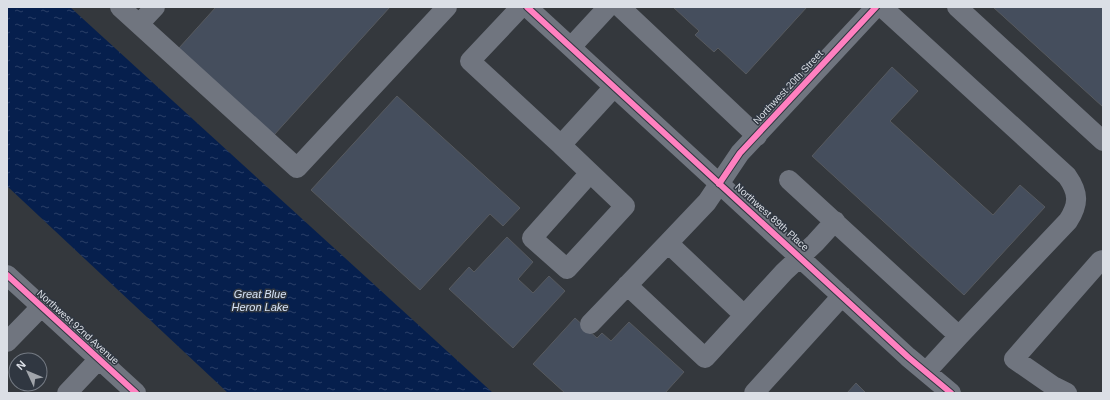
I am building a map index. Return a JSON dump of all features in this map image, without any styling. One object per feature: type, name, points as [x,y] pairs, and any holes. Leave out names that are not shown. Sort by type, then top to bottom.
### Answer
[{"type":"street","points":[[120,7],[297,168],[447,7]]},
{"type":"street","points":[[139,24],[155,7]]},
{"type":"street","points":[[521,7],[470,61],[561,145],[625,206],[567,269],[532,238],[590,173]]},
{"type":"street","name":"Northwest 89th Place","points":[[526,7],[842,296],[951,393]]},
{"type":"street","points":[[570,47],[608,7]]},
{"type":"street","points":[[620,7],[757,136]]},
{"type":"street","name":"Northwest 20th Street","points":[[590,324],[707,202],[740,154],[876,7]]},
{"type":"street","points":[[882,7],[1067,176],[1074,186],[1076,199],[1075,211],[1068,221],[926,372]]},
{"type":"street","points":[[957,7],[1103,141]]},
{"type":"street","points":[[561,145],[614,87]]},
{"type":"street","points":[[789,180],[959,336]]},
{"type":"street","points":[[626,285],[705,358],[784,272],[815,243],[835,221]]},
{"type":"street","points":[[668,243],[744,315]]},
{"type":"street","points":[[1056,391],[1014,359],[1100,261],[1103,260]]},
{"type":"street","name":"Northwest 92nd Avenue","points":[[7,275],[136,393]]},
{"type":"street","points":[[754,393],[842,296]]},
{"type":"street","points":[[7,342],[42,306]]},
{"type":"street","points":[[67,393],[99,359]]},
{"type":"water","name":"Great Blue Heron Lake","points":[[7,7],[70,7],[493,393],[228,393],[7,186]]},
{"type":"building","points":[[216,7],[390,7],[274,135],[179,48]]},
{"type":"building","points":[[673,7],[807,7],[746,74],[718,48],[714,52],[695,35],[699,31]]},
{"type":"building","points":[[993,7],[1103,7],[1103,107]]},
{"type":"building","points":[[892,67],[918,91],[890,121],[993,215],[1020,185],[1045,207],[964,295],[812,156]]},
{"type":"building","points":[[397,96],[520,208],[503,226],[490,214],[420,290],[311,190]]},
{"type":"building","points":[[507,237],[533,262],[518,279],[533,293],[549,276],[565,291],[513,348],[449,289],[469,267],[474,272]]},
{"type":"building","points":[[575,318],[597,338],[602,333],[611,341],[629,322],[684,372],[665,393],[565,393],[533,364]]},
{"type":"building","points":[[856,383],[866,393],[847,393]]},
{"type":"cycle path","points":[[527,7],[908,357],[951,393]]},
{"type":"cycle path","points":[[719,184],[740,153],[876,7]]},
{"type":"cycle path","points":[[7,275],[136,393]]}]
